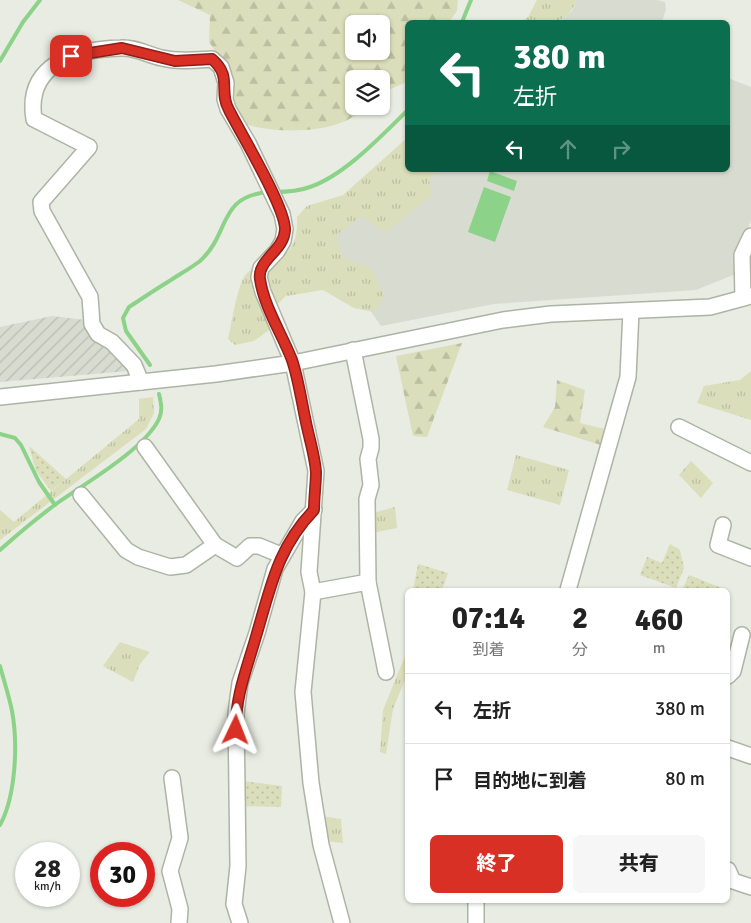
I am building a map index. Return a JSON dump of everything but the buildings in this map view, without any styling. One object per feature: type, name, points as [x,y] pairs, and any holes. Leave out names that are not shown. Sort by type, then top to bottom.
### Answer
[{"type":"street","points":[[141,382],[134,365],[112,342],[98,334],[92,324],[90,297],[42,211],[41,202],[89,147],[34,119],[32,104],[35,88],[45,74],[60,59],[122,48],[175,61],[212,59],[221,67],[226,83],[225,99],[228,109],[248,143],[282,214],[285,229],[284,235],[277,251],[261,268],[259,277],[263,292],[293,363],[316,471],[309,572],[313,592],[303,692],[321,845],[342,923]]},
{"type":"street","points":[[0,398],[293,363],[503,320],[551,314],[710,307],[747,297],[742,255],[751,236]]},
{"type":"street","points":[[569,588],[628,377],[631,311]]},
{"type":"street","points":[[353,350],[371,439],[368,459],[371,485],[367,499],[368,582],[386,672]]},
{"type":"street","points":[[679,427],[751,464]]},
{"type":"street","points":[[144,447],[215,545],[237,558],[250,546],[259,546],[281,555]]},
{"type":"street","points":[[81,495],[126,550],[138,556],[170,567],[186,565],[215,545]]},
{"type":"street","points":[[240,923],[234,904],[238,866],[236,713],[240,683],[281,555],[303,521],[314,510]]},
{"type":"street","points":[[723,525],[718,545],[751,558]]},
{"type":"street","points":[[313,592],[368,582]]},
{"type":"street","points":[[730,674],[734,671],[742,635]]},
{"type":"street","points":[[730,749],[751,756]]},
{"type":"street","points":[[172,778],[180,838],[170,871],[180,909],[179,923]]},
{"type":"street","points":[[730,874],[733,881],[751,887]]},
{"type":"street","points":[[476,903],[476,923]]},
{"type":"shaded area","points":[[577,0],[657,0],[665,2],[666,9],[663,20],[561,20],[572,11]]},
{"type":"shaded area","points":[[730,79],[751,87],[751,220],[738,253],[738,273],[696,290],[494,304],[381,326],[367,306],[328,235],[420,172],[730,172]]},
{"type":"shaded area","points":[[490,172],[493,172],[517,181],[514,191],[487,181]]},
{"type":"shaded area","points":[[484,187],[511,197],[495,242],[468,232]]},
{"type":"shaded area","points":[[52,316],[86,320],[90,332],[129,371],[0,382],[0,327]]},
{"type":"green space","points":[[178,0],[458,0],[457,11],[450,20],[405,20],[405,83],[390,89],[390,70],[345,70],[345,115],[356,115],[341,123],[325,127],[289,130],[255,127],[241,123],[230,102],[220,58],[209,42],[210,15]]},
{"type":"green space","points":[[537,0],[577,0],[572,9],[561,20],[524,20],[528,17]]},
{"type":"green space","points":[[405,140],[405,172],[436,172],[429,180],[432,195],[385,233],[362,216],[336,235],[343,258],[371,268],[384,297],[373,312],[354,308],[323,290],[286,296],[271,310],[272,328],[254,341],[235,345],[228,339],[238,293],[244,277],[253,269],[278,260],[288,251],[295,240],[297,217],[307,206],[343,195]]},
{"type":"green space","points":[[462,343],[427,437],[413,436],[396,356]]},
{"type":"green space","points":[[751,371],[751,420],[697,403],[704,386],[740,380]]},
{"type":"green space","points":[[557,380],[585,390],[580,423],[609,430],[604,446],[543,427],[555,407]]},
{"type":"green space","points":[[153,397],[154,413],[146,429],[0,540],[0,510],[14,522],[139,419],[139,399]]},
{"type":"green space","points":[[29,446],[66,479],[51,491],[36,471]]},
{"type":"green space","points":[[516,455],[569,470],[560,505],[507,490]]},
{"type":"green space","points":[[691,461],[713,483],[701,498],[679,475]]},
{"type":"green space","points":[[395,507],[397,528],[372,533],[373,513]]},
{"type":"green space","points":[[670,544],[680,550],[684,568],[676,588],[640,575],[647,557],[662,563]]},
{"type":"green space","points":[[418,564],[448,573],[443,588],[413,588]]},
{"type":"green space","points":[[689,575],[721,588],[683,588]]},
{"type":"green space","points":[[120,642],[150,652],[140,664],[133,682],[103,666]]},
{"type":"green space","points":[[405,656],[405,680],[393,709],[386,754],[380,752],[383,710]]},
{"type":"green space","points":[[242,781],[282,786],[281,807],[241,806]]},
{"type":"green space","points":[[321,816],[341,819],[343,843],[325,841]]},
{"type":"waterway","points":[[0,61],[23,22],[40,0]]},
{"type":"waterway","points":[[463,20],[471,0]]},
{"type":"waterway","points":[[275,192],[306,188],[336,174],[362,154],[405,113]]},
{"type":"waterway","points":[[150,365],[126,331],[123,318],[129,307],[200,261],[210,250],[232,209],[240,201],[252,195],[268,192]]},
{"type":"waterway","points":[[0,550],[49,509],[112,466],[141,443],[159,419],[161,410],[159,394]]},
{"type":"waterway","points":[[0,434],[15,438],[21,445],[39,482],[55,505]]},
{"type":"waterway","points":[[0,666],[12,711],[15,738],[12,785],[0,825]]},
{"type":"route","points":[[71,56],[122,48],[142,51],[175,61],[212,59],[221,67],[226,83],[225,99],[228,109],[248,143],[282,214],[285,229],[282,241],[277,251],[261,268],[259,277],[263,292],[293,363],[316,471],[314,510],[303,521],[281,555],[275,569],[257,633],[240,683],[236,730]]}]
